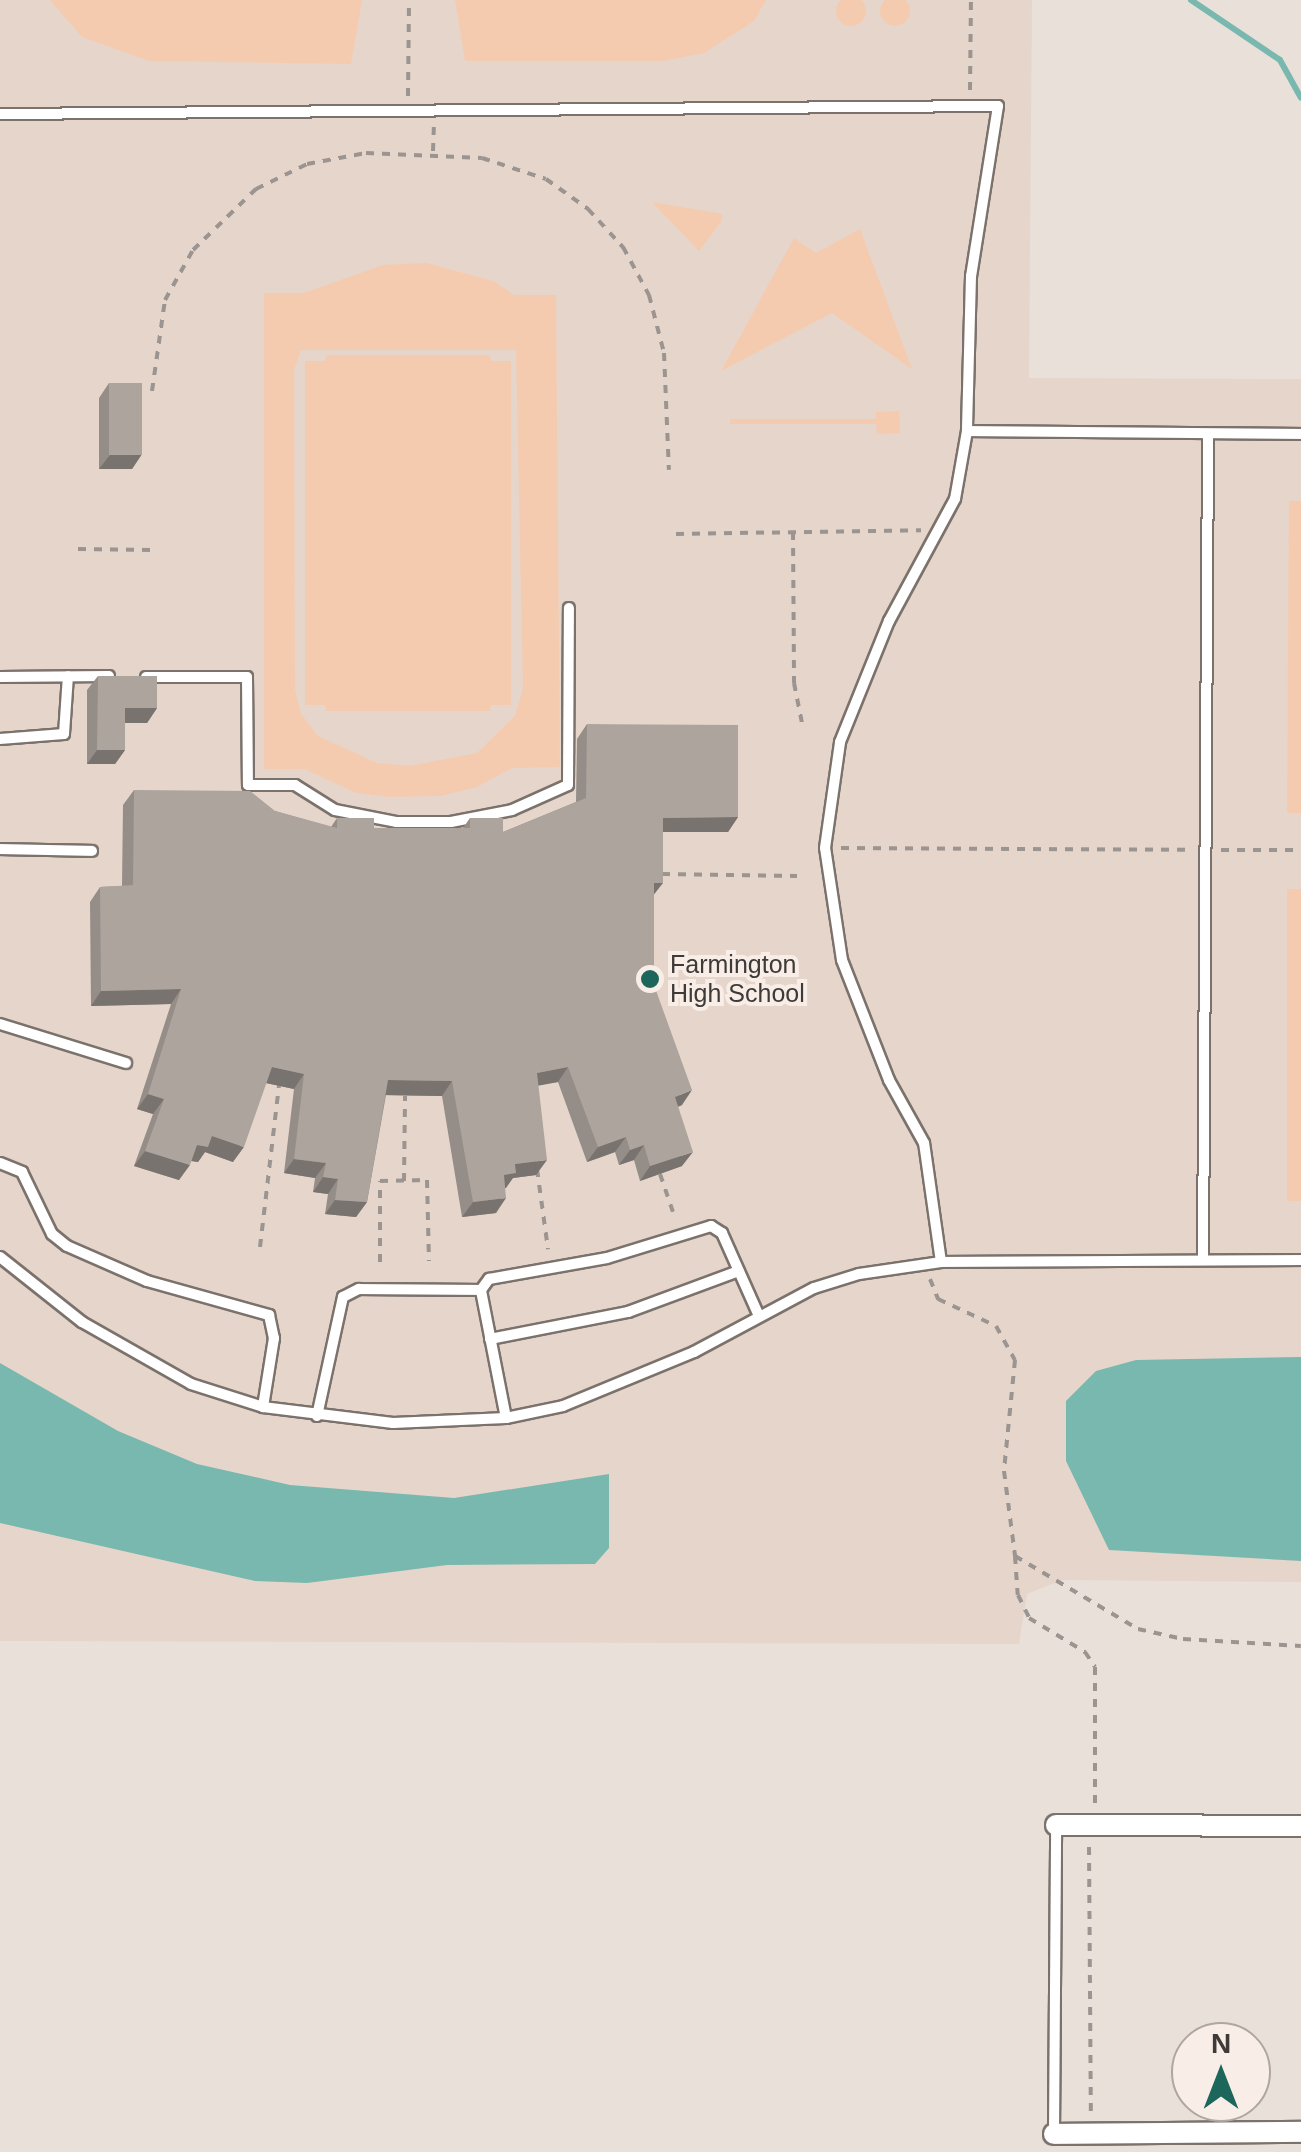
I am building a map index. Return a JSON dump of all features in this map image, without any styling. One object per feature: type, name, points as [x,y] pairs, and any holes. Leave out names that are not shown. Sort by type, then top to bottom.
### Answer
[{"type":"street","points":[[1056,1825],[1301,1826]]},
{"type":"street","points":[[1054,2134],[1301,2132]]},
{"type":"lane","points":[[0,114],[998,106],[971,276],[967,432],[954,499],[889,621],[840,742],[824,848],[842,960],[864,1024],[924,1143],[941,1262]]},
{"type":"lane","points":[[967,432],[1301,434]]},
{"type":"lane","points":[[1204,1260],[1208,434]]},
{"type":"lane","points":[[0,677],[248,678],[248,786],[296,786],[335,810],[396,822],[451,822],[512,810],[568,785],[569,608]]},
{"type":"lane","points":[[0,739],[64,734],[68,676]]},
{"type":"lane","points":[[0,849],[92,851]]},
{"type":"lane","points":[[0,1024],[126,1063]]},
{"type":"lane","points":[[0,1163],[22,1172],[52,1234],[67,1246],[147,1281],[269,1316],[274,1338],[264,1407]]},
{"type":"lane","points":[[480,1290],[489,1279],[607,1258],[700,1225],[722,1232],[758,1314]]},
{"type":"lane","points":[[0,1257],[28,1285],[138,1357],[191,1384],[264,1407],[392,1423],[506,1418],[632,1381],[758,1314],[859,1274],[941,1262],[1301,1260]]},
{"type":"lane","points":[[490,1339],[596,1320],[739,1271]]},
{"type":"lane","points":[[316,1416],[344,1297],[359,1289],[480,1290]]},
{"type":"lane","points":[[480,1290],[506,1418]]},
{"type":"lane","points":[[1054,2134],[1056,1825]]},
{"type":"path","points":[[408,111],[409,0]]},
{"type":"path","points":[[970,106],[971,0]]},
{"type":"path","points":[[433,152],[434,110]]},
{"type":"path","points":[[152,391],[165,300],[193,250],[226,212],[307,164],[366,153],[433,152],[482,158],[546,180],[588,210],[623,247],[650,295],[664,353],[669,470]]},
{"type":"path","points":[[676,534],[940,530]]},
{"type":"path","points":[[792,532],[794,684],[802,723]]},
{"type":"path","points":[[78,549],[151,550]]},
{"type":"path","points":[[824,848],[1301,850]]},
{"type":"path","points":[[652,874],[797,876]]},
{"type":"path","points":[[260,1246],[279,1086]]},
{"type":"path","points":[[404,1181],[405,1096]]},
{"type":"path","points":[[536,1160],[548,1249]]},
{"type":"path","points":[[660,1174],[673,1212]]},
{"type":"path","points":[[380,1262],[380,1182],[427,1180],[429,1262]]},
{"type":"path","points":[[930,1279],[938,1299],[996,1326],[1016,1360],[1004,1471],[1018,1595],[1029,1618],[1086,1652],[1095,1667],[1095,1812]]},
{"type":"path","points":[[1016,1556],[1138,1629],[1183,1639],[1301,1646]]},
{"type":"path","points":[[1089,1842],[1091,2118]]},
{"type":"shaded area","points":[[851,-4],[862,0],[866,11],[862,22],[851,26],[840,22],[836,11],[840,0]]},
{"type":"shaded area","points":[[895,-4],[906,0],[910,11],[906,22],[895,26],[884,22],[880,11],[884,0]]},
{"type":"shaded area","name":"Farmington High School","points":[[0,0],[1032,0],[1029,378],[1301,379],[1301,1582],[1062,1580],[1027,1594],[1019,1644],[0,1641]]},
{"type":"shaded area","points":[[50,0],[362,0],[351,64],[149,61],[82,37]]},
{"type":"shaded area","points":[[455,0],[766,0],[754,21],[704,53],[663,61],[465,61]]},
{"type":"shaded area","points":[[652,202],[722,214],[721,222],[699,251]]},
{"type":"shaded area","points":[[860,229],[912,369],[832,313],[721,371],[794,238],[816,253]]},
{"type":"shaded area","points":[[427,263],[493,281],[514,295],[556,295],[560,767],[512,768],[477,787],[440,796],[356,793],[305,769],[264,769],[264,293],[304,293],[383,265]],"holes":[[[301,350],[516,350],[523,689],[515,716],[477,753],[409,766],[377,763],[318,736],[301,714],[295,689],[294,370]]]},
{"type":"shaded area","points":[[326,355],[490,355],[491,361],[511,361],[511,705],[491,705],[490,711],[326,711],[325,705],[305,705],[305,361],[325,361]]},
{"type":"shaded area","points":[[899,411],[900,433],[877,434],[876,424],[730,424],[730,419],[876,419],[876,412]]},
{"type":"shaded area","points":[[1289,501],[1301,501],[1301,813],[1287,813]]},
{"type":"shaded area","points":[[1287,889],[1301,889],[1301,1201],[1287,1201]]},
{"type":"water","points":[[1301,1357],[1301,1561],[1109,1550],[1066,1461],[1066,1401],[1096,1371],[1136,1360]]},
{"type":"water","points":[[0,1363],[118,1431],[197,1464],[290,1485],[454,1498],[609,1474],[609,1548],[595,1564],[447,1565],[307,1583],[255,1581],[0,1523]]},
{"type":"building","points":[[109,383],[142,383],[142,455],[109,455]]},
{"type":"building","points":[[98,676],[157,676],[157,708],[125,708],[125,750],[97,750]]},
{"type":"building","name":"Farmington High School","points":[[587,724],[738,725],[738,817],[663,818],[663,883],[654,883],[654,985],[692,1090],[675,1097],[693,1152],[650,1166],[644,1145],[630,1150],[626,1137],[598,1147],[568,1067],[537,1073],[547,1160],[515,1164],[516,1173],[504,1175],[506,1198],[473,1202],[452,1081],[388,1080],[367,1202],[335,1200],[338,1179],[323,1177],[326,1163],[294,1159],[304,1074],[272,1067],[244,1147],[212,1136],[208,1147],[197,1145],[190,1165],[145,1151],[164,1099],[148,1094],[181,989],[101,991],[100,887],[133,885],[134,790],[250,791],[275,811],[337,828],[337,818],[374,818],[374,828],[470,828],[470,818],[503,818],[503,832],[586,798]]},
{"type":"waterway","points":[[1191,0],[1280,60],[1301,98]]},
{"type":"place","name":"Farmington High School","points":[[650,979]]}]
